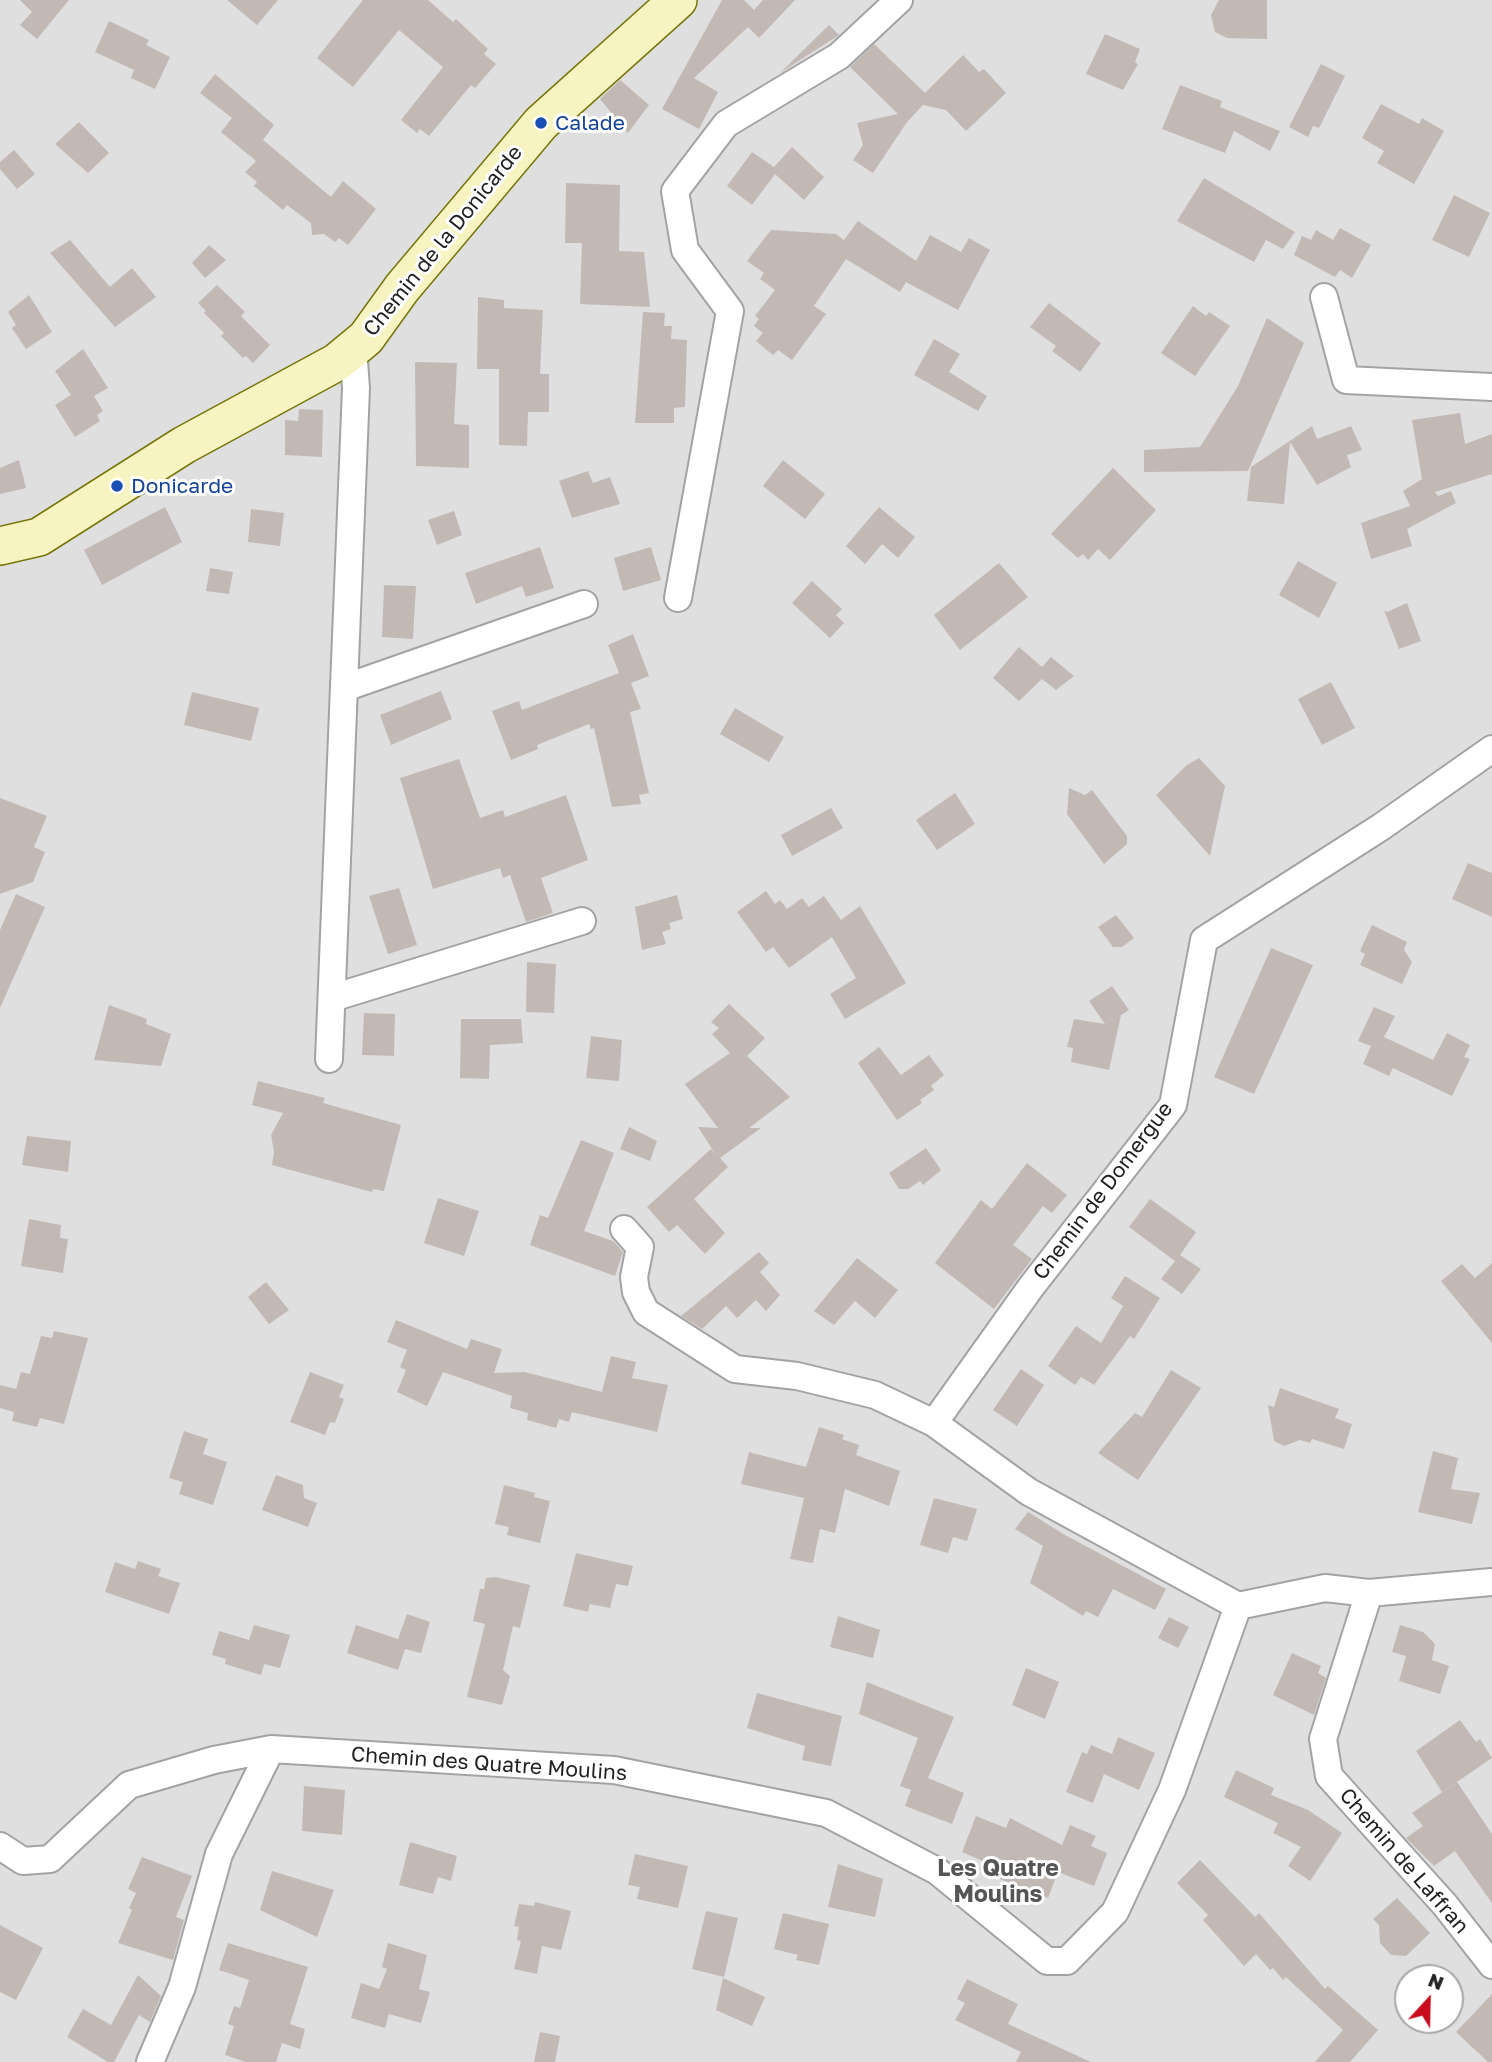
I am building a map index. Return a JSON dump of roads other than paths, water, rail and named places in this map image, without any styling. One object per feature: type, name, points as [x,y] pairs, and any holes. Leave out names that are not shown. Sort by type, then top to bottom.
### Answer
[{"type":"street","name":"Chemin de la Donicarde","points":[[0,546],[39,537],[184,445],[337,362],[366,338],[402,288],[541,123],[678,0]]},
{"type":"street","points":[[678,598],[730,311],[685,250],[675,191],[726,124],[839,56],[899,0]]},
{"type":"street","points":[[1324,297],[1346,380],[1492,387]]},
{"type":"street","points":[[329,1059],[356,388],[353,348]]},
{"type":"street","points":[[344,688],[584,604]]},
{"type":"street","name":"Chemin de Domergue","points":[[934,1423],[1031,1287],[1173,1105],[1205,940],[1381,827],[1492,749]]},
{"type":"street","points":[[332,998],[582,921]]},
{"type":"street","points":[[624,1229],[640,1247],[634,1277],[636,1292],[646,1312],[736,1369],[797,1376],[875,1395],[934,1423],[1029,1492],[1238,1606],[1325,1588],[1369,1593],[1492,1582]]},
{"type":"street","name":"Chemin de Laffran","points":[[1369,1593],[1323,1739],[1329,1776],[1445,1905],[1492,1965]]},
{"type":"street","name":"Chemin des Quatre Moulins","points":[[0,1846],[23,1861],[50,1859],[129,1785],[214,1760],[271,1749],[614,1770],[826,1813],[937,1871],[1047,1961],[1067,1961],[1115,1912],[1172,1790],[1238,1606]]},
{"type":"street","points":[[150,2062],[181,1987],[219,1854],[271,1749]]},
{"type":"place","name":"Calade","points":[[541,123]]},
{"type":"place","name":"Donicarde","points":[[117,486]]},
{"type":"district","name":"Les Quatre Moulins","points":[[998,1882]]}]
